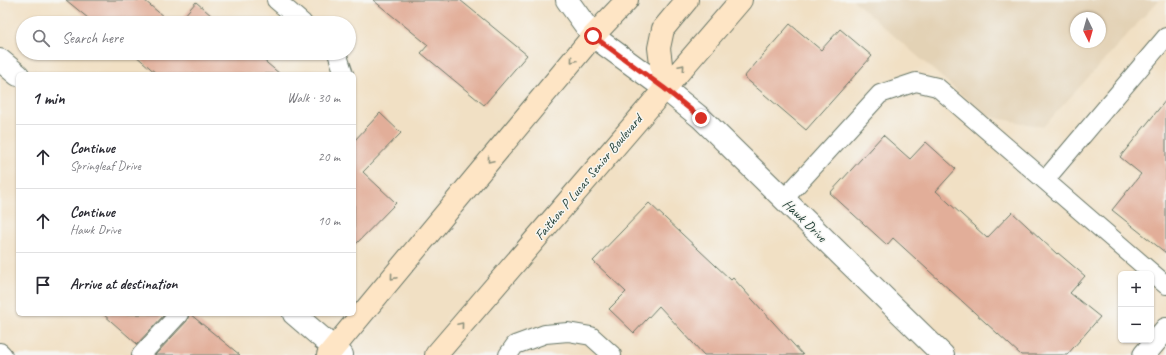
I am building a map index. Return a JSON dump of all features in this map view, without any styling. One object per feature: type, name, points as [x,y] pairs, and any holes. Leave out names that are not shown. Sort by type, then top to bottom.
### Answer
[{"type":"main road","points":[[334,353],[593,36],[628,0]]},
{"type":"main road","points":[[664,88],[659,48],[663,29],[688,0]]},
{"type":"main road","name":"Faithon P Lucas Senior Boulevard","points":[[436,355],[741,0]]},
{"type":"street","name":"Hawk Drive","points":[[567,0],[593,36],[664,88],[701,118],[943,355]]},
{"type":"street","points":[[0,60],[16,73]]},
{"type":"street","points":[[296,316],[334,353]]},
{"type":"street","points":[[1144,355],[1166,330]]},
{"type":"lane","points":[[276,0],[295,16]]},
{"type":"lane","points":[[1045,180],[1166,37]]},
{"type":"lane","points":[[339,60],[343,72]]},
{"type":"lane","points":[[784,199],[880,94],[916,82],[937,87],[1166,285]]},
{"type":"lane","points":[[141,355],[177,316]]},
{"type":"lane","points":[[508,355],[515,345],[545,334],[568,332],[591,336],[612,355]]},
{"type":"lane","points":[[0,352],[3,355]]},
{"type":"shaded area","points":[[853,0],[1159,0],[1043,127],[986,116]]},
{"type":"building","points":[[66,0],[144,0],[163,16],[85,16]]},
{"type":"building","points":[[373,0],[460,0],[527,55],[484,105],[421,53],[428,45]]},
{"type":"building","points":[[196,2],[212,16],[184,16]]},
{"type":"building","points":[[790,24],[821,50],[840,29],[872,56],[806,130],[744,77]]},
{"type":"building","points":[[141,60],[263,60],[278,72],[155,72]]},
{"type":"building","points":[[1166,100],[1166,253],[1112,210],[1141,174],[1120,157]]},
{"type":"building","points":[[380,113],[401,133],[363,172],[396,203],[356,244],[356,139]]},
{"type":"building","points":[[883,135],[910,159],[926,142],[956,169],[936,191],[987,238],[1012,212],[1057,254],[1058,253],[1085,276],[1070,293],[1100,317],[1067,355],[1021,355],[893,238],[887,245],[830,193]]},
{"type":"building","points":[[649,203],[731,280],[733,278],[803,355],[704,355],[659,306],[634,333],[609,309],[626,292],[593,261]]},
{"type":"building","points":[[105,316],[163,316],[137,344]]},
{"type":"building","points":[[188,316],[192,316],[240,355],[155,355],[187,321]]},
{"type":"route","points":[[593,36],[664,88],[701,118]]}]
